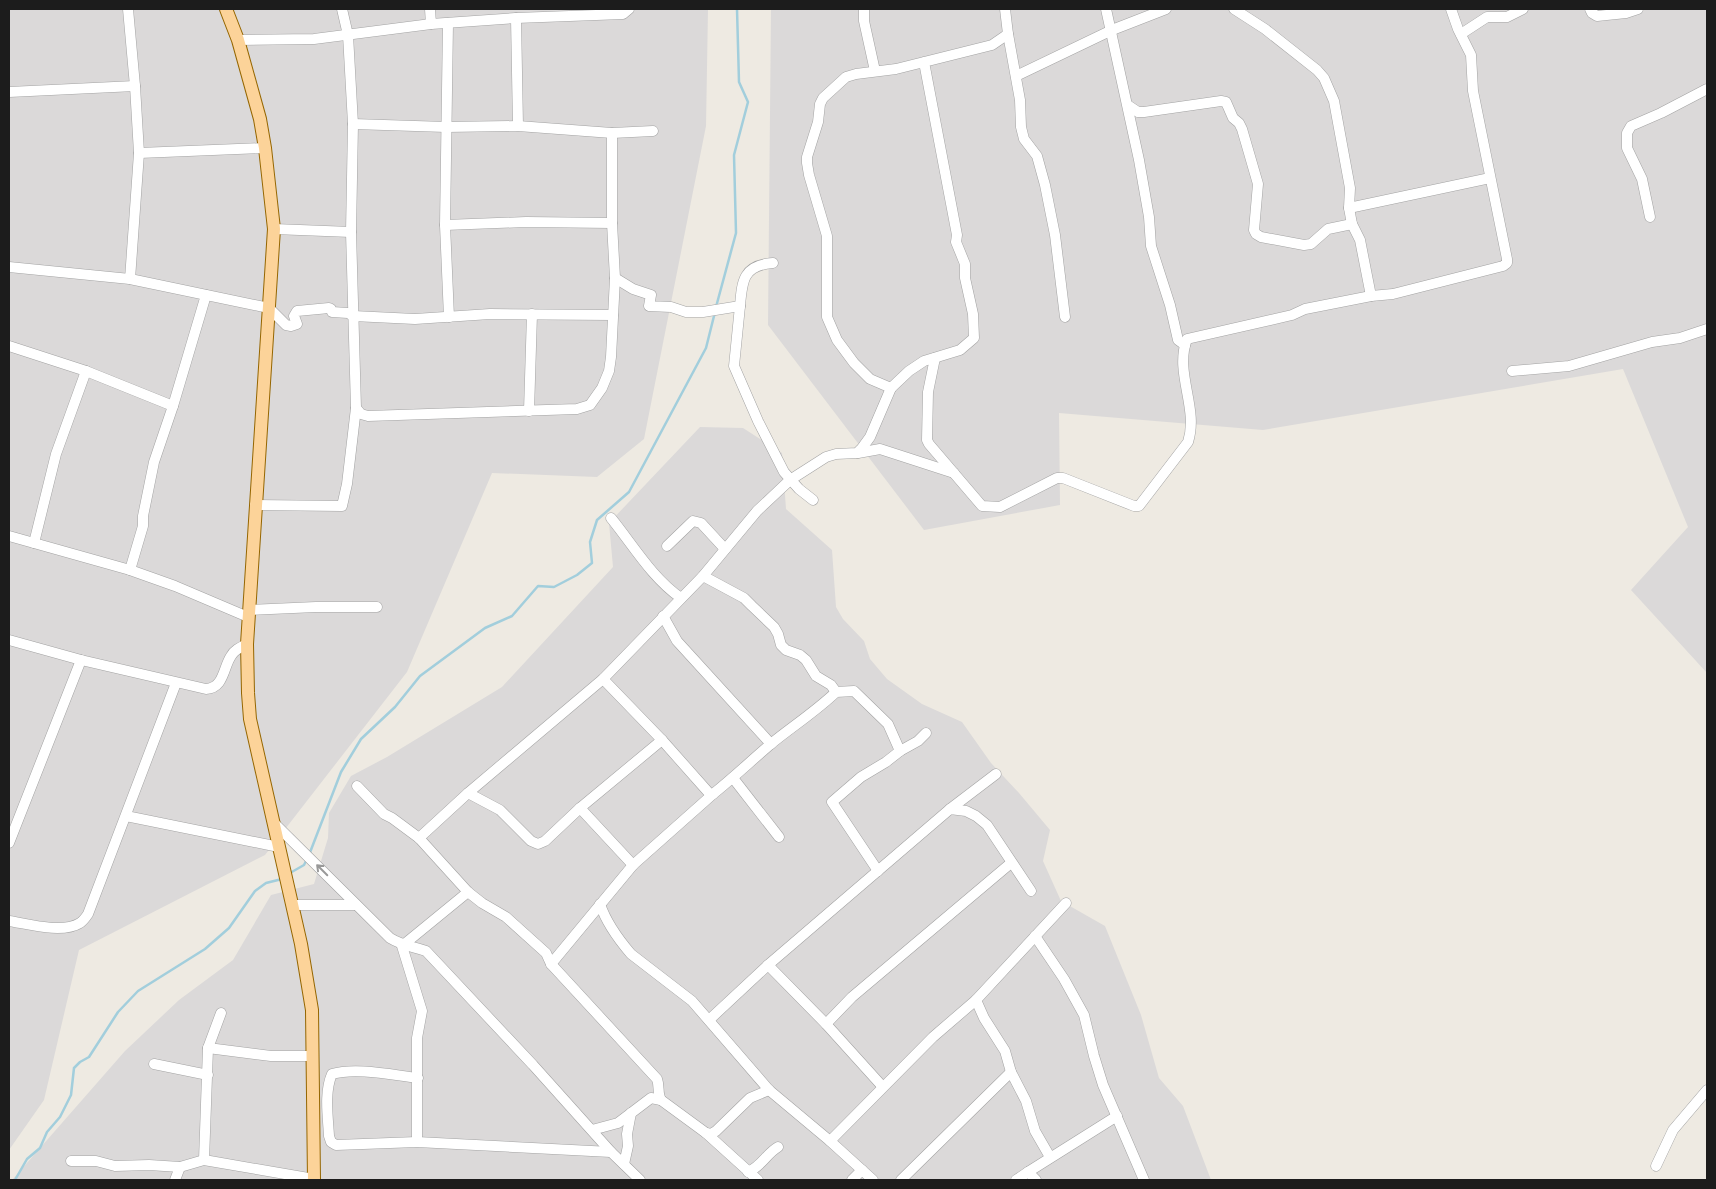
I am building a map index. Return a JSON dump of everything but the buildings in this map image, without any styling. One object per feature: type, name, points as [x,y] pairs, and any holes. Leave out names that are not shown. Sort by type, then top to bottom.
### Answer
[{"type":"main road","points":[[226,9],[238,40],[260,119],[266,148],[274,229],[247,644],[248,693],[250,719],[306,970],[312,1010],[314,1180]]},
{"type":"street","points":[[128,9],[139,153],[130,279]]},
{"type":"street","points":[[255,505],[342,506],[346,484],[356,408],[351,232],[353,124],[348,35],[342,9]]},
{"type":"street","points":[[430,9],[431,24]]},
{"type":"street","points":[[238,40],[314,39],[431,24],[516,18],[623,14],[628,9]]},
{"type":"street","points":[[864,9],[864,21],[875,71]]},
{"type":"street","points":[[1005,9],[1020,100],[1021,127],[1024,139],[1037,156],[1045,184],[1055,236],[1065,317]]},
{"type":"street","points":[[1106,9],[1129,106],[1148,217],[1151,246],[1170,306],[1178,340],[1185,344]]},
{"type":"street","points":[[1016,76],[1112,30],[1166,9]]},
{"type":"street","points":[[1234,9],[1265,29],[1317,70],[1324,78],[1334,101],[1350,188],[1349,208],[1352,224],[1360,240],[1371,296]]},
{"type":"street","points":[[935,358],[928,392],[929,444],[982,506],[1000,507],[1057,478],[1063,478],[1138,506],[1188,442],[1192,417],[1184,369],[1185,344],[1187,340],[1292,315],[1306,309],[1371,296],[1393,294],[1503,266],[1507,263],[1507,259],[1474,91],[1471,56],[1451,9]]},
{"type":"street","points":[[1461,34],[1487,17],[1508,17],[1523,9]]},
{"type":"street","points":[[1590,9],[1597,16],[1626,14],[1638,9]]},
{"type":"street","points":[[516,18],[518,126]]},
{"type":"street","points":[[448,23],[445,225],[448,317]]},
{"type":"street","points":[[891,388],[870,379],[854,363],[837,340],[829,323],[826,308],[828,297],[827,236],[807,163],[823,98],[846,77],[896,69],[992,45],[1008,34]]},
{"type":"street","points":[[857,453],[870,437],[891,388],[909,371],[924,361],[960,350],[974,338],[973,314],[965,278],[965,264],[956,242],[957,235],[924,62]]},
{"type":"street","points":[[9,92],[135,86]]},
{"type":"street","points":[[1650,218],[1642,179],[1627,148],[1627,133],[1631,126],[1707,89]]},
{"type":"street","points":[[1129,106],[1138,112],[1144,112],[1221,101],[1226,102],[1232,118],[1239,124],[1242,130],[1255,175],[1258,192],[1254,230],[1261,237],[1304,245],[1311,244],[1328,229],[1352,224]]},
{"type":"street","points":[[353,124],[518,126],[612,133],[653,131]]},
{"type":"street","points":[[356,408],[361,414],[368,416],[529,411],[577,408],[590,405],[602,388],[610,371],[615,278],[612,223],[612,133]]},
{"type":"street","points":[[139,153],[266,148]]},
{"type":"street","points":[[1349,208],[1490,178]]},
{"type":"street","points":[[445,225],[526,222],[612,223]]},
{"type":"street","points":[[274,229],[351,232]]},
{"type":"street","points":[[773,263],[753,269],[746,274],[743,280],[734,366],[773,453],[784,472],[799,489],[813,500]]},
{"type":"street","points":[[9,267],[130,279],[269,308],[286,325],[291,326],[297,324],[294,316],[297,311],[329,308],[332,312],[348,313],[353,316],[415,319],[490,314],[613,315]]},
{"type":"street","points":[[615,278],[633,289],[651,295],[649,306],[671,307],[686,312],[703,312],[740,306]]},
{"type":"street","points":[[130,570],[143,526],[150,476],[206,295]]},
{"type":"street","points":[[529,411],[532,314]]},
{"type":"street","points":[[1512,371],[1569,366],[1652,342],[1680,338],[1707,328]]},
{"type":"street","points":[[9,346],[86,371],[173,406]]},
{"type":"street","points":[[34,543],[56,454],[86,371]]},
{"type":"street","points":[[419,838],[468,793],[603,679],[703,576],[757,511],[790,480],[826,457],[836,454],[880,449],[954,473]]},
{"type":"street","points":[[611,518],[651,570],[670,590],[681,598]]},
{"type":"street","points":[[667,546],[693,521],[701,523],[725,549]]},
{"type":"street","points":[[9,536],[130,570],[249,614],[316,607],[377,607]]},
{"type":"street","points":[[703,576],[748,602],[774,627],[781,645],[786,650],[800,655],[806,660],[816,676],[831,685],[836,692]]},
{"type":"street","points":[[663,616],[676,640],[771,744]]},
{"type":"street","points":[[9,640],[81,660],[206,689],[212,689],[222,678],[229,658],[247,644]]},
{"type":"street","points":[[9,843],[11,830],[81,660]]},
{"type":"street","points":[[603,679],[662,740],[709,794],[713,794]]},
{"type":"street","points":[[9,921],[54,928],[70,927],[81,923],[88,914],[176,683]]},
{"type":"street","points":[[551,964],[633,865],[771,744],[824,704],[836,692],[854,691],[864,700],[888,724],[900,751]]},
{"type":"street","points":[[878,871],[832,802],[861,777],[926,734]]},
{"type":"street","points":[[468,793],[500,810],[531,841],[538,844],[545,841],[580,808],[662,740]]},
{"type":"street","points":[[709,1020],[768,965],[939,816],[996,774]]},
{"type":"street","points":[[733,778],[779,837]]},
{"type":"street","points":[[357,786],[384,814],[419,838],[468,892],[506,917],[546,953],[551,964],[657,1079],[660,1085],[657,1097],[618,1123],[592,1130]]},
{"type":"street","points":[[580,808],[633,865]]},
{"type":"street","points":[[950,809],[966,810],[987,825],[1031,891]]},
{"type":"street","points":[[126,816],[279,847]]},
{"type":"street","points":[[274,824],[390,938],[402,946],[415,947],[426,952],[640,1180]]},
{"type":"street","points":[[826,1024],[852,998],[1011,863]]},
{"type":"street","points":[[402,946],[468,892]]},
{"type":"street","points":[[830,1141],[882,1086],[933,1037],[976,1000],[1066,903]]},
{"type":"street","points":[[600,904],[608,921],[631,954],[692,1001],[769,1090],[873,1180]]},
{"type":"street","points":[[292,905],[356,905]]},
{"type":"street","points":[[1035,936],[1084,1015],[1103,1086],[1144,1180]]},
{"type":"street","points":[[402,946],[422,1011],[417,1038],[418,1142]]},
{"type":"street","points":[[768,965],[826,1024],[882,1086]]},
{"type":"street","points":[[976,1000],[984,1018],[1004,1051],[1010,1072],[1026,1101],[1035,1131],[1050,1157]]},
{"type":"street","points":[[204,1160],[208,1048],[221,1013]]},
{"type":"street","points":[[208,1048],[271,1056],[313,1056]]},
{"type":"street","points":[[154,1064],[208,1075]]},
{"type":"street","points":[[418,1078],[367,1072],[338,1072],[332,1074],[328,1093],[329,1136],[331,1142],[336,1145],[418,1142],[612,1152]]},
{"type":"street","points":[[901,1180],[1010,1072]]},
{"type":"street","points":[[706,1134],[716,1131],[750,1098],[769,1090]]},
{"type":"street","points":[[1656,1166],[1673,1130],[1707,1090]]},
{"type":"street","points":[[313,1092],[328,1093]]},
{"type":"street","points":[[657,1097],[706,1134],[758,1180]]},
{"type":"street","points":[[624,1164],[628,1146],[627,1134],[631,1113]]},
{"type":"street","points":[[1016,1180],[1117,1116]]},
{"type":"street","points":[[748,1172],[761,1164],[778,1147]]},
{"type":"street","points":[[71,1161],[96,1161],[115,1166],[133,1167],[149,1165],[180,1167],[204,1160],[314,1180]]},
{"type":"street","points":[[175,1180],[180,1167]]},
{"type":"street","points":[[852,1180],[862,1170]]},
{"type":"street","points":[[1028,1172],[1036,1180]]},
{"type":"shaded area","points":[[9,9],[708,9],[706,126],[644,439],[597,477],[492,473],[407,672],[265,855],[79,950],[44,1100],[9,1150]]},
{"type":"shaded area","points":[[771,9],[1707,9],[1707,673],[1631,590],[1688,527],[1623,369],[1263,430],[1059,413],[1060,505],[924,530],[768,325]]},
{"type":"shaded area","points":[[700,427],[743,428],[782,453],[786,509],[832,550],[836,607],[843,619],[864,641],[870,659],[887,679],[922,704],[962,722],[991,763],[1050,830],[1043,861],[1061,901],[1105,926],[1141,1015],[1159,1078],[1183,1106],[1211,1180],[12,1180],[125,1051],[179,1000],[233,960],[271,895],[314,884],[328,838],[329,813],[351,776],[387,757],[502,687],[613,567],[609,523]]},
{"type":"waterway","points":[[716,307],[736,233],[734,155],[748,102],[739,82],[737,9]]},
{"type":"waterway","points":[[309,855],[341,772],[361,739],[395,707],[420,676],[485,628],[512,616],[538,586],[554,587],[577,575],[592,563],[590,542],[597,520],[629,492],[706,348],[715,312]]},
{"type":"waterway","points":[[290,873],[304,865],[307,859]]},
{"type":"waterway","points":[[15,1180],[27,1159],[40,1148],[47,1132],[60,1117],[71,1095],[74,1068],[89,1057],[118,1012],[138,991],[205,949],[229,928],[255,891],[266,883],[282,879]]}]
